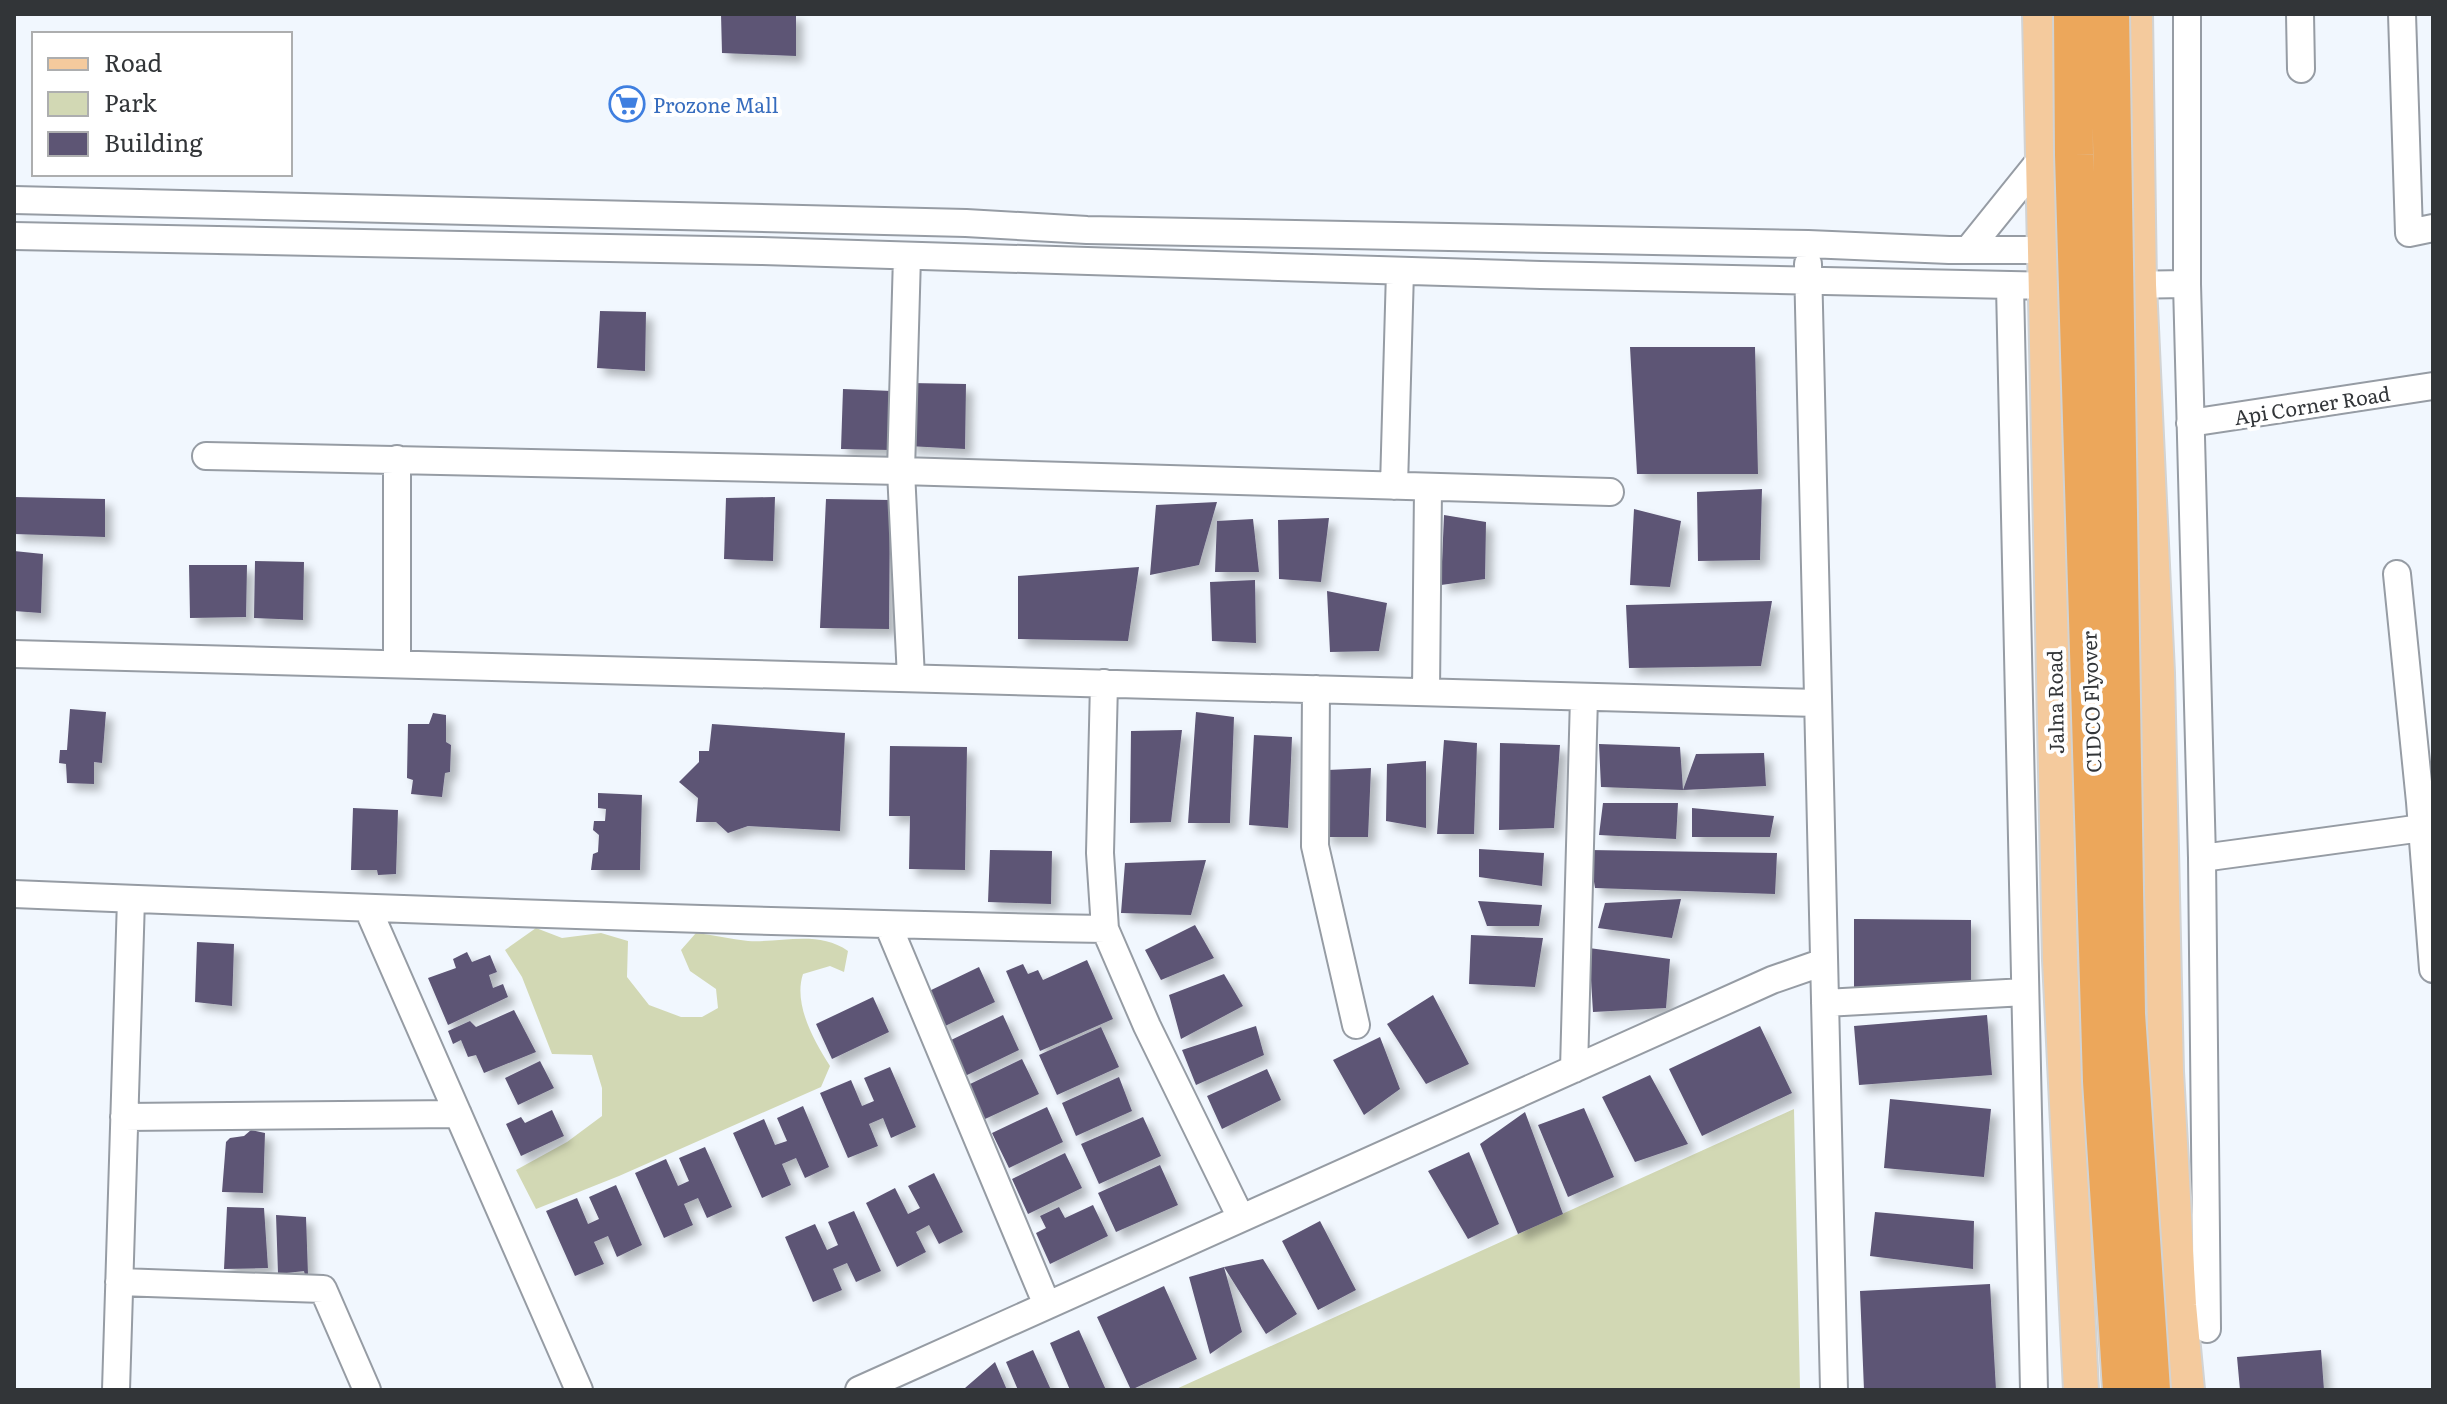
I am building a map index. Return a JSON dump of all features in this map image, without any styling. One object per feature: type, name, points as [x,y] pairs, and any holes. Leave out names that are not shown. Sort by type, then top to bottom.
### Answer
[{"type":"highway","name":"CIDCO Flyover","points":[[2073,14],[2102,1081],[2122,1390]]},
{"type":"highway","name":"CIDCO Flyover","points":[[2110,14],[2126,1014],[2151,1390]]},
{"type":"main road","name":"Jalna Road","points":[[2040,14],[2060,960],[2081,1390]]},
{"type":"main road","points":[[2135,14],[2139,285],[2157,673],[2166,1072],[2187,1390]]},
{"type":"street","points":[[2187,14],[2187,284],[2202,858],[2207,1329]]},
{"type":"street","points":[[2300,14],[2301,69]]},
{"type":"street","points":[[2402,14],[2409,233],[2433,228]]},
{"type":"street","points":[[1968,250],[2042,158]]},
{"type":"street","points":[[14,200],[966,223],[1087,230],[1968,250],[2139,249]]},
{"type":"street","points":[[14,236],[907,256],[2044,287],[2187,284]]},
{"type":"street","points":[[1808,244],[1834,1390]]},
{"type":"street","points":[[907,256],[901,471],[911,678]]},
{"type":"street","points":[[1394,486],[1400,271]]},
{"type":"street","points":[[2010,286],[2034,1390]]},
{"type":"street","name":"Api Corner Road","points":[[2190,423],[2433,386]]},
{"type":"street","points":[[206,456],[901,471],[1610,492]]},
{"type":"street","points":[[397,459],[397,663]]},
{"type":"street","points":[[1426,692],[1428,488]]},
{"type":"street","points":[[2397,574],[2425,810],[2433,969]]},
{"type":"street","points":[[14,654],[1818,703]]},
{"type":"street","points":[[1104,683],[1100,853],[1105,929],[1147,1026],[1241,1218]]},
{"type":"street","points":[[1316,689],[1315,846],[1356,1025]]},
{"type":"street","points":[[1574,1069],[1584,697]]},
{"type":"street","points":[[2202,858],[2425,810]]},
{"type":"street","points":[[14,894],[368,909],[1105,929]]},
{"type":"street","points":[[116,1390],[131,899]]},
{"type":"street","points":[[368,909],[579,1390]]},
{"type":"street","points":[[888,925],[1047,1305]]},
{"type":"street","points":[[859,1390],[1772,980],[1824,962]]},
{"type":"street","points":[[1825,1003],[2025,992]]},
{"type":"street","points":[[124,1117],[458,1114]]},
{"type":"street","points":[[119,1282],[323,1289],[367,1390]]},
{"type":"green space","points":[[536,928],[562,938],[601,933],[628,941],[627,977],[649,1005],[681,1017],[702,1017],[718,1008],[716,989],[690,971],[681,950],[696,933],[748,941],[812,939],[848,951],[844,972],[830,966],[803,974],[803,1010],[830,1066],[821,1087],[536,1209],[516,1170],[567,1142],[602,1116],[602,1088],[592,1055],[552,1054],[522,977],[505,950]]},
{"type":"green space","points":[[1794,1109],[1800,1390],[1174,1390]]},
{"type":"building","points":[[721,14],[796,14],[796,56],[722,53]]},
{"type":"building","points":[[600,311],[646,312],[645,371],[597,368]]},
{"type":"building","points":[[1630,347],[1755,347],[1758,474],[1637,474]]},
{"type":"building","points":[[910,383],[966,384],[965,449],[908,446]]},
{"type":"building","points":[[843,389],[892,391],[890,450],[841,449]]},
{"type":"building","points":[[1762,489],[1760,560],[1698,561],[1697,492]]},
{"type":"building","points":[[14,497],[105,499],[105,537],[14,534]]},
{"type":"building","points":[[775,497],[773,561],[724,559],[726,498]]},
{"type":"building","points":[[826,499],[890,500],[889,629],[820,628]]},
{"type":"building","points":[[1217,502],[1199,565],[1150,575],[1156,505]]},
{"type":"building","points":[[1634,509],[1681,521],[1670,587],[1630,585]]},
{"type":"building","points":[[1444,515],[1486,522],[1485,579],[1441,585]]},
{"type":"building","points":[[1329,518],[1321,582],[1279,579],[1278,520]]},
{"type":"building","points":[[1253,519],[1259,572],[1215,572],[1217,521]]},
{"type":"building","points":[[14,551],[43,554],[41,613],[14,611]]},
{"type":"building","points":[[255,561],[304,562],[303,620],[254,618]]},
{"type":"building","points":[[189,565],[247,565],[246,617],[190,618]]},
{"type":"building","points":[[1139,567],[1128,641],[1018,639],[1018,576]]},
{"type":"building","points":[[1255,580],[1256,643],[1212,641],[1210,582]]},
{"type":"building","points":[[1327,591],[1387,603],[1379,651],[1330,652]]},
{"type":"building","points":[[1772,601],[1761,666],[1629,668],[1626,605]]},
{"type":"building","points":[[70,709],[106,712],[102,763],[94,762],[94,784],[67,783],[66,764],[59,763],[60,750],[67,750]]},
{"type":"building","points":[[1196,712],[1234,717],[1230,823],[1188,823]]},
{"type":"building","points":[[433,713],[446,715],[446,742],[451,745],[450,772],[445,773],[442,797],[411,794],[413,780],[407,778],[408,724],[429,724]]},
{"type":"building","points":[[712,724],[845,733],[840,831],[748,826],[728,833],[716,822],[696,822],[698,798],[679,782],[699,762],[699,751],[709,751]]},
{"type":"building","points":[[1182,730],[1171,822],[1130,823],[1131,731]]},
{"type":"building","points":[[1254,735],[1292,737],[1288,828],[1249,825]]},
{"type":"building","points":[[1444,740],[1477,743],[1474,834],[1437,834]]},
{"type":"building","points":[[1500,743],[1560,745],[1554,828],[1499,830]]},
{"type":"building","points":[[1599,744],[1680,747],[1683,790],[1601,787]]},
{"type":"building","points":[[890,746],[967,747],[965,870],[909,869],[910,816],[889,816]]},
{"type":"building","points":[[1764,753],[1766,786],[1683,790],[1696,754]]},
{"type":"building","points":[[1426,761],[1426,828],[1386,821],[1387,764]]},
{"type":"building","points":[[1371,768],[1368,837],[1324,837],[1328,770]]},
{"type":"building","points":[[598,793],[642,795],[640,870],[591,870],[593,854],[598,852],[599,835],[593,830],[594,821],[605,821],[606,809],[598,808]]},
{"type":"building","points":[[1603,803],[1678,803],[1676,839],[1599,835]]},
{"type":"building","points":[[353,808],[398,810],[396,874],[378,875],[377,870],[351,870]]},
{"type":"building","points":[[1692,808],[1774,816],[1770,837],[1692,837]]},
{"type":"building","points":[[1479,849],[1544,853],[1542,886],[1479,877]]},
{"type":"building","points":[[990,850],[1052,851],[1051,904],[988,902]]},
{"type":"building","points":[[1589,850],[1777,853],[1775,894],[1595,888]]},
{"type":"building","points":[[1206,860],[1191,915],[1121,913],[1125,863]]},
{"type":"building","points":[[1681,899],[1672,938],[1598,928],[1605,903]]},
{"type":"building","points":[[1478,901],[1542,905],[1539,926],[1487,926]]},
{"type":"building","points":[[1854,919],[1971,920],[1971,993],[1854,992]]},
{"type":"building","points":[[1195,925],[1214,958],[1161,980],[1145,950]]},
{"type":"building","points":[[1471,935],[1543,938],[1535,987],[1469,984]]},
{"type":"building","points":[[197,942],[234,944],[232,1006],[195,1002]]},
{"type":"building","points":[[1589,948],[1670,959],[1666,1008],[1593,1012]]},
{"type":"building","points":[[467,952],[472,962],[490,955],[497,972],[489,975],[493,988],[503,984],[508,997],[448,1025],[428,978],[456,968],[453,959]]},
{"type":"building","points":[[1087,960],[1113,1019],[1040,1051],[1006,971],[1023,964],[1028,974],[1038,970],[1043,980]]},
{"type":"building","points":[[979,967],[995,1002],[941,1028],[925,993]]},
{"type":"building","points":[[1224,974],[1243,1006],[1181,1039],[1169,995]]},
{"type":"building","points":[[1433,995],[1469,1064],[1426,1084],[1387,1024]]},
{"type":"building","points":[[873,997],[889,1032],[832,1059],[816,1024]]},
{"type":"building","points":[[514,1010],[536,1052],[484,1073],[476,1055],[468,1057],[461,1040],[453,1044],[448,1031],[470,1021],[476,1027]]},
{"type":"building","points":[[1003,1015],[1019,1050],[965,1076],[949,1041]]},
{"type":"building","points":[[1987,1015],[1992,1075],[1859,1085],[1854,1026]]},
{"type":"building","points":[[1256,1026],[1264,1055],[1196,1085],[1182,1050]]},
{"type":"building","points":[[1760,1026],[1792,1093],[1702,1136],[1669,1069]]},
{"type":"building","points":[[1101,1027],[1119,1067],[1057,1095],[1039,1055]]},
{"type":"building","points":[[1380,1037],[1400,1089],[1364,1115],[1333,1060]]},
{"type":"building","points":[[1022,1059],[1039,1094],[985,1119],[968,1085]]},
{"type":"building","points":[[540,1061],[554,1088],[518,1105],[505,1078]]},
{"type":"building","points":[[890,1067],[916,1127],[891,1138],[883,1118],[869,1124],[878,1146],[848,1158],[820,1093],[851,1080],[862,1106],[874,1101],[864,1078]]},
{"type":"building","points":[[1267,1069],[1281,1100],[1222,1129],[1207,1096]]},
{"type":"building","points":[[1650,1075],[1688,1144],[1635,1162],[1602,1097]]},
{"type":"building","points":[[1119,1077],[1132,1111],[1076,1136],[1062,1103]]},
{"type":"building","points":[[1890,1099],[1991,1109],[1984,1177],[1884,1168]]},
{"type":"building","points":[[803,1106],[829,1167],[805,1178],[796,1158],[782,1164],[791,1185],[762,1198],[733,1133],[764,1119],[775,1145],[787,1141],[777,1118]]},
{"type":"building","points":[[1047,1107],[1063,1142],[1009,1168],[992,1133]]},
{"type":"building","points":[[1584,1108],[1614,1177],[1568,1197],[1538,1125]]},
{"type":"building","points":[[552,1110],[564,1136],[521,1156],[506,1124],[521,1117],[525,1123]]},
{"type":"building","points":[[1525,1112],[1563,1214],[1518,1234],[1480,1144]]},
{"type":"building","points":[[1143,1117],[1161,1156],[1099,1184],[1081,1144]]},
{"type":"building","points":[[251,1130],[265,1133],[263,1193],[222,1192],[226,1142]]},
{"type":"building","points":[[705,1147],[732,1207],[707,1218],[698,1198],[684,1204],[693,1225],[664,1238],[635,1173],[666,1159],[678,1186],[689,1181],[679,1158]]},
{"type":"building","points":[[1469,1152],[1499,1224],[1468,1239],[1428,1171]]},
{"type":"building","points":[[1065,1153],[1082,1188],[1028,1214],[1012,1179]]},
{"type":"building","points":[[1160,1165],[1178,1205],[1116,1232],[1098,1193]]},
{"type":"building","points":[[934,1173],[963,1232],[939,1244],[929,1225],[916,1232],[926,1252],[897,1267],[866,1203],[895,1188],[908,1214],[920,1208],[908,1186]]},
{"type":"building","points":[[616,1185],[642,1245],[617,1257],[608,1236],[594,1242],[604,1264],[575,1276],[546,1211],[577,1198],[588,1224],[599,1219],[589,1197]]},
{"type":"building","points":[[1093,1205],[1108,1236],[1050,1264],[1036,1233],[1046,1228],[1040,1216],[1059,1207],[1065,1218]]},
{"type":"building","points":[[227,1207],[264,1208],[268,1268],[224,1269]]},
{"type":"building","points":[[854,1211],[881,1271],[856,1282],[847,1263],[833,1269],[842,1290],[813,1302],[785,1237],[815,1224],[827,1250],[838,1245],[828,1222]]},
{"type":"building","points":[[1875,1212],[1974,1221],[1973,1269],[1870,1256]]},
{"type":"building","points":[[276,1215],[306,1217],[308,1275],[304,1271],[278,1274]]},
{"type":"building","points":[[1320,1221],[1356,1290],[1318,1310],[1282,1241]]},
{"type":"building","points":[[1263,1259],[1297,1314],[1266,1334],[1224,1267]]},
{"type":"building","points":[[1224,1267],[1242,1332],[1210,1354],[1189,1277]]},
{"type":"building","points":[[1990,1284],[1996,1390],[1864,1390],[1860,1291]]},
{"type":"building","points":[[1164,1286],[1197,1359],[1131,1390],[1097,1317]]},
{"type":"building","points":[[1079,1330],[1106,1390],[1070,1390],[1050,1343]]},
{"type":"building","points":[[1033,1350],[1051,1390],[1018,1390],[1006,1362]]},
{"type":"building","points":[[2321,1350],[2324,1390],[2240,1390],[2237,1357]]},
{"type":"building","points":[[995,1362],[1007,1390],[966,1390],[965,1388]]},
{"type":"place","name":"Prozone Mall","points":[[627,104]]}]
